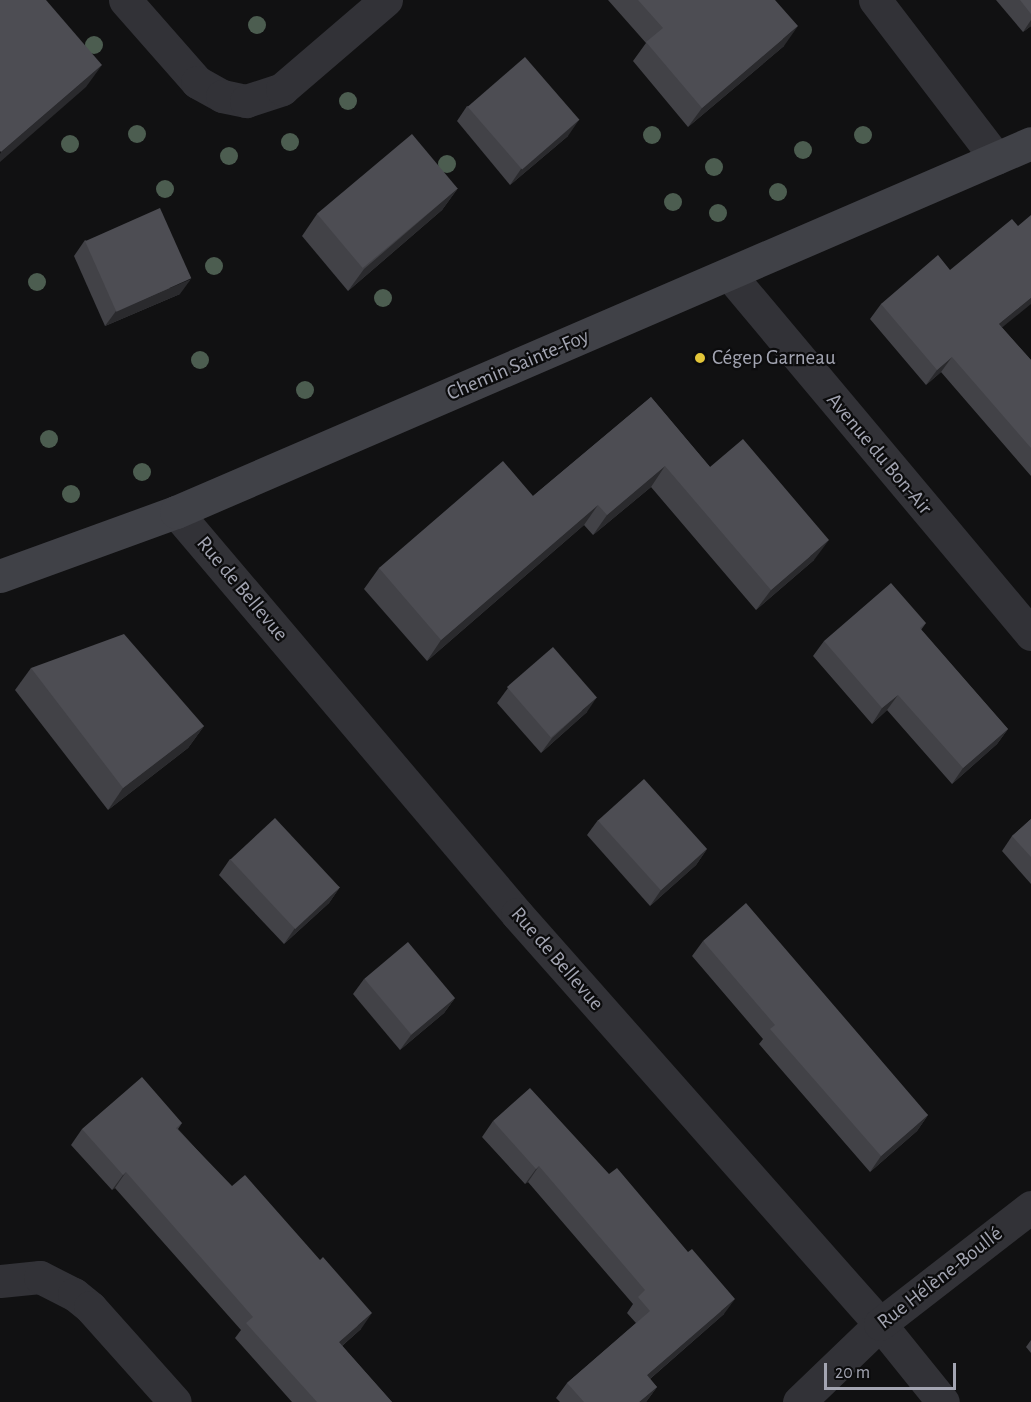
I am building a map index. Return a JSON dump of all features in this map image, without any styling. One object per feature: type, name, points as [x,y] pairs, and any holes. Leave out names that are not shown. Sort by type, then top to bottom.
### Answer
[{"type":"main road","name":"Chemin Sainte-Foy","points":[[0,576],[176,512],[1031,142]]},
{"type":"street","points":[[125,0],[197,82],[222,96],[246,101],[282,89],[386,0]]},
{"type":"street","points":[[875,0],[996,158]]},
{"type":"street","name":"Avenue du Bon-Air","points":[[729,274],[1031,634]]},
{"type":"street","name":"Rue de Bellevue","points":[[176,512],[517,915],[880,1324],[943,1402]]},
{"type":"street","name":"Rue Hélène-Boullé","points":[[799,1402],[880,1324],[1031,1206]]},
{"type":"street","points":[[0,1281],[40,1277],[74,1294],[90,1308],[175,1402]]},
{"type":"building","points":[[0,0],[46,0],[102,65],[1,152],[0,151]]},
{"type":"building","points":[[638,0],[775,0],[798,26],[702,108],[646,42],[663,28]]},
{"type":"building","points":[[1020,0],[1031,0],[1031,14]]},
{"type":"building","points":[[525,57],[579,120],[522,170],[468,107]]},
{"type":"building","points":[[412,134],[458,188],[363,268],[317,214]]},
{"type":"building","points":[[160,208],[191,278],[116,312],[85,241]]},
{"type":"building","points":[[1031,215],[1031,298],[999,324],[1031,360],[1031,448],[952,357],[937,370],[881,304],[938,255],[950,270],[1012,219],[1018,226]]},
{"type":"building","points":[[651,397],[710,467],[743,439],[829,540],[771,590],[665,466],[607,515],[598,505],[441,640],[379,568],[503,461],[533,496]]},
{"type":"building","points":[[891,583],[926,623],[920,628],[1008,729],[963,768],[898,695],[882,708],[824,641]]},
{"type":"building","points":[[124,634],[204,726],[123,788],[31,668]]},
{"type":"building","points":[[553,647],[597,698],[551,738],[507,687]]},
{"type":"building","points":[[644,779],[707,849],[661,890],[598,820]]},
{"type":"building","points":[[275,818],[340,887],[295,929],[230,860]]},
{"type":"building","points":[[1031,819],[1031,857],[1012,836]]},
{"type":"building","points":[[746,903],[928,1115],[881,1156],[770,1029],[775,1025],[703,941]]},
{"type":"building","points":[[408,942],[455,998],[411,1035],[364,979]]},
{"type":"building","points":[[142,1077],[182,1123],[176,1128],[232,1186],[245,1175],[320,1260],[323,1257],[372,1313],[339,1342],[392,1402],[317,1402],[246,1323],[253,1317],[126,1172],[123,1175],[82,1129]]},
{"type":"building","points":[[530,1088],[609,1174],[617,1168],[688,1252],[692,1249],[735,1299],[647,1375],[657,1387],[639,1402],[584,1402],[567,1383],[650,1311],[638,1297],[645,1290],[539,1166],[536,1169],[493,1121]]},
{"type":"place","name":"Cégep Garneau","points":[[700,358]]}]
